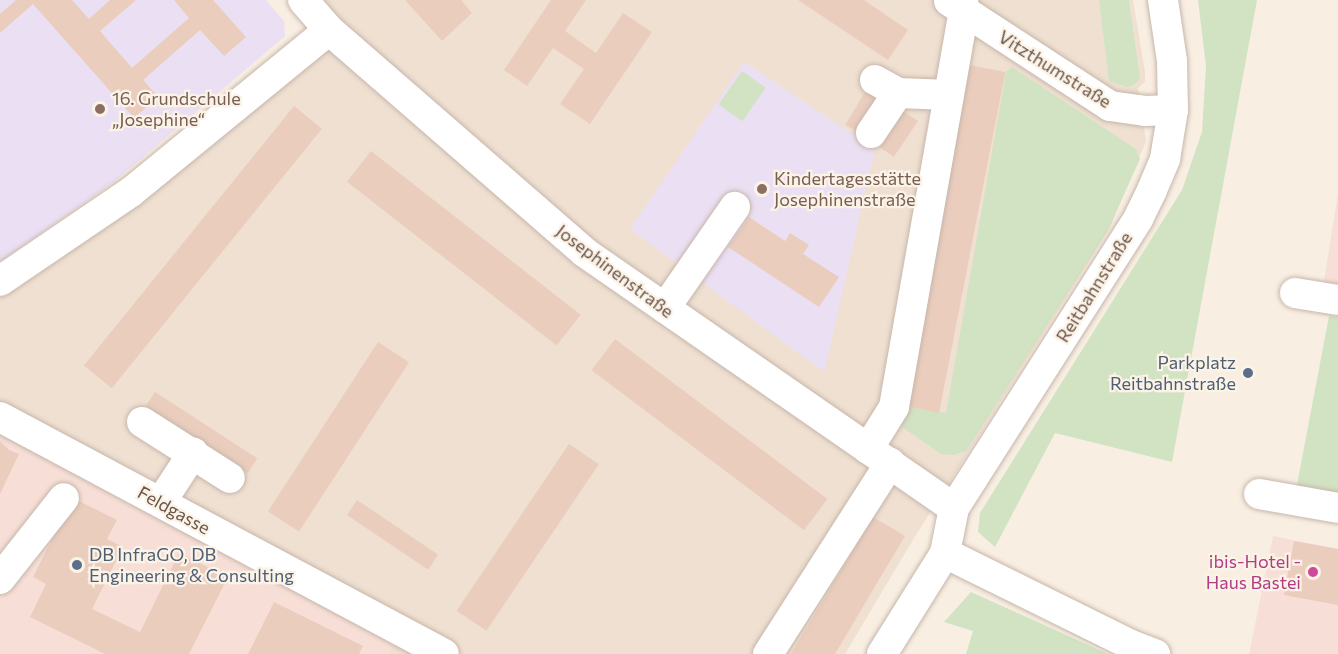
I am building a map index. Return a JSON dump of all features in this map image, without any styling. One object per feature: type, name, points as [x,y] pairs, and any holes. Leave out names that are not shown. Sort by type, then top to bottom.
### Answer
[{"type":"street","name":"Josephinenstraße","points":[[303,0],[329,30],[584,252],[954,508]]},
{"type":"street","name":"Reitbahnstraße","points":[[882,654],[945,553],[954,508],[1138,219],[1165,159],[1173,110],[1172,61],[1163,0]]},
{"type":"street","points":[[768,654],[879,456],[894,407],[949,95],[958,4]]},
{"type":"street","name":"Vitzthumstraße","points":[[958,4],[1110,106],[1145,111],[1173,110]]},
{"type":"street","points":[[0,281],[131,192],[329,30]]},
{"type":"street","points":[[871,133],[886,86],[949,95]]},
{"type":"street","points":[[665,308],[735,207]]},
{"type":"street","points":[[1295,292],[1338,300]]},
{"type":"street","name":"Feldgasse","points":[[0,417],[161,502],[403,645],[444,654]]},
{"type":"street","points":[[142,422],[230,478]]},
{"type":"street","points":[[161,502],[193,453]]},
{"type":"street","points":[[1258,494],[1338,508]]},
{"type":"street","points":[[0,579],[64,498]]},
{"type":"street","points":[[945,553],[1143,650]]},
{"type":"shaded area","name":"16. Grundschule „Josephine“","points":[[0,0],[266,0],[284,21],[285,36],[115,181],[0,262]]},
{"type":"shaded area","points":[[300,0],[1133,0],[1145,72],[1145,82],[1138,88],[1146,141],[1109,230],[914,538],[845,654],[388,654],[394,644],[407,635],[0,412],[0,285],[329,35]]},
{"type":"shaded area","name":"Kindertagesstätte Josephinenstraße","points":[[744,62],[875,149],[824,372],[630,229]]},
{"type":"shaded area","points":[[1338,193],[1338,317],[1319,313]]},
{"type":"shaded area","points":[[0,425],[394,644],[388,654],[0,654]]},
{"type":"shaded area","points":[[1273,536],[1338,549],[1338,654],[1249,654]]},
{"type":"green space","points":[[1099,0],[1129,0],[1140,79],[1134,85],[1127,87],[1109,81]]},
{"type":"green space","points":[[1198,0],[1257,0],[1172,462],[1055,433],[995,547],[978,532],[980,513],[1182,190],[1202,132],[1206,66]]},
{"type":"green space","points":[[1012,67],[1136,149],[1140,159],[1108,230],[966,451],[954,455],[941,454],[892,420],[898,408],[910,407],[946,413],[1006,72]]},
{"type":"green space","points":[[742,71],[766,88],[742,121],[718,105]]},
{"type":"green space","points":[[1329,316],[1338,317],[1338,498],[1296,490]]},
{"type":"green space","points":[[971,592],[1108,654],[966,654],[973,631],[944,622]]},
{"type":"building","points":[[16,0],[72,0],[89,19],[110,0],[136,0],[100,31],[132,68],[189,18],[174,0],[213,0],[246,37],[224,56],[200,30],[143,80],[158,97],[134,118],[33,4],[0,33],[0,14]]},
{"type":"building","points":[[405,0],[461,0],[472,13],[442,41]]},
{"type":"building","points":[[551,0],[586,0],[565,31],[596,53],[623,13],[652,32],[590,124],[560,104],[584,69],[553,48],[527,86],[504,70]]},
{"type":"building","points":[[798,0],[864,0],[908,30],[888,60]]},
{"type":"building","points":[[969,65],[1005,72],[939,413],[903,406]]},
{"type":"building","points":[[868,87],[883,96],[860,133],[845,125]]},
{"type":"building","points":[[294,106],[322,129],[112,388],[84,366]]},
{"type":"building","points":[[903,111],[918,121],[894,157],[879,147]]},
{"type":"building","points":[[371,151],[581,315],[557,345],[347,182]]},
{"type":"building","points":[[749,217],[785,241],[790,233],[809,245],[803,254],[839,277],[819,307],[728,247]]},
{"type":"building","points":[[615,339],[827,499],[804,530],[592,370]]},
{"type":"building","points":[[378,342],[409,362],[299,532],[268,511]]},
{"type":"building","points":[[155,392],[257,458],[248,474],[145,407]]},
{"type":"building","points":[[0,441],[9,450],[19,454],[0,494]]},
{"type":"building","points":[[569,444],[599,464],[486,631],[457,611]]},
{"type":"building","name":"DB InfraGO, DB Engineering & Consulting","points":[[73,498],[117,520],[107,539],[123,547],[92,609],[140,632],[179,553],[228,577],[189,654],[105,654],[30,617],[46,584],[33,577]]},
{"type":"building","points":[[357,500],[438,555],[428,570],[347,515]]},
{"type":"building","points":[[873,517],[905,536],[835,654],[791,654]]},
{"type":"building","name":"ibis-Hotel - Haus Bastei","points":[[1294,541],[1338,549],[1338,605],[1284,595]]},
{"type":"building","name":"DB InfraGO, DB Engineering & Consulting","points":[[274,602],[363,646],[359,654],[248,654]]},
{"type":"place","name":"16. Grundschule „Josephine“","points":[[100,109]]},
{"type":"place","name":"Kindertagesstätte Josephinenstraße","points":[[762,189]]},
{"type":"place","name":"Parkplatz Reitbahnstraße","points":[[1248,373]]},
{"type":"place","name":"DB InfraGO, DB Engineering & Consulting","points":[[77,565]]},
{"type":"place","name":"ibis-Hotel - Haus Bastei","points":[[1313,572]]}]
